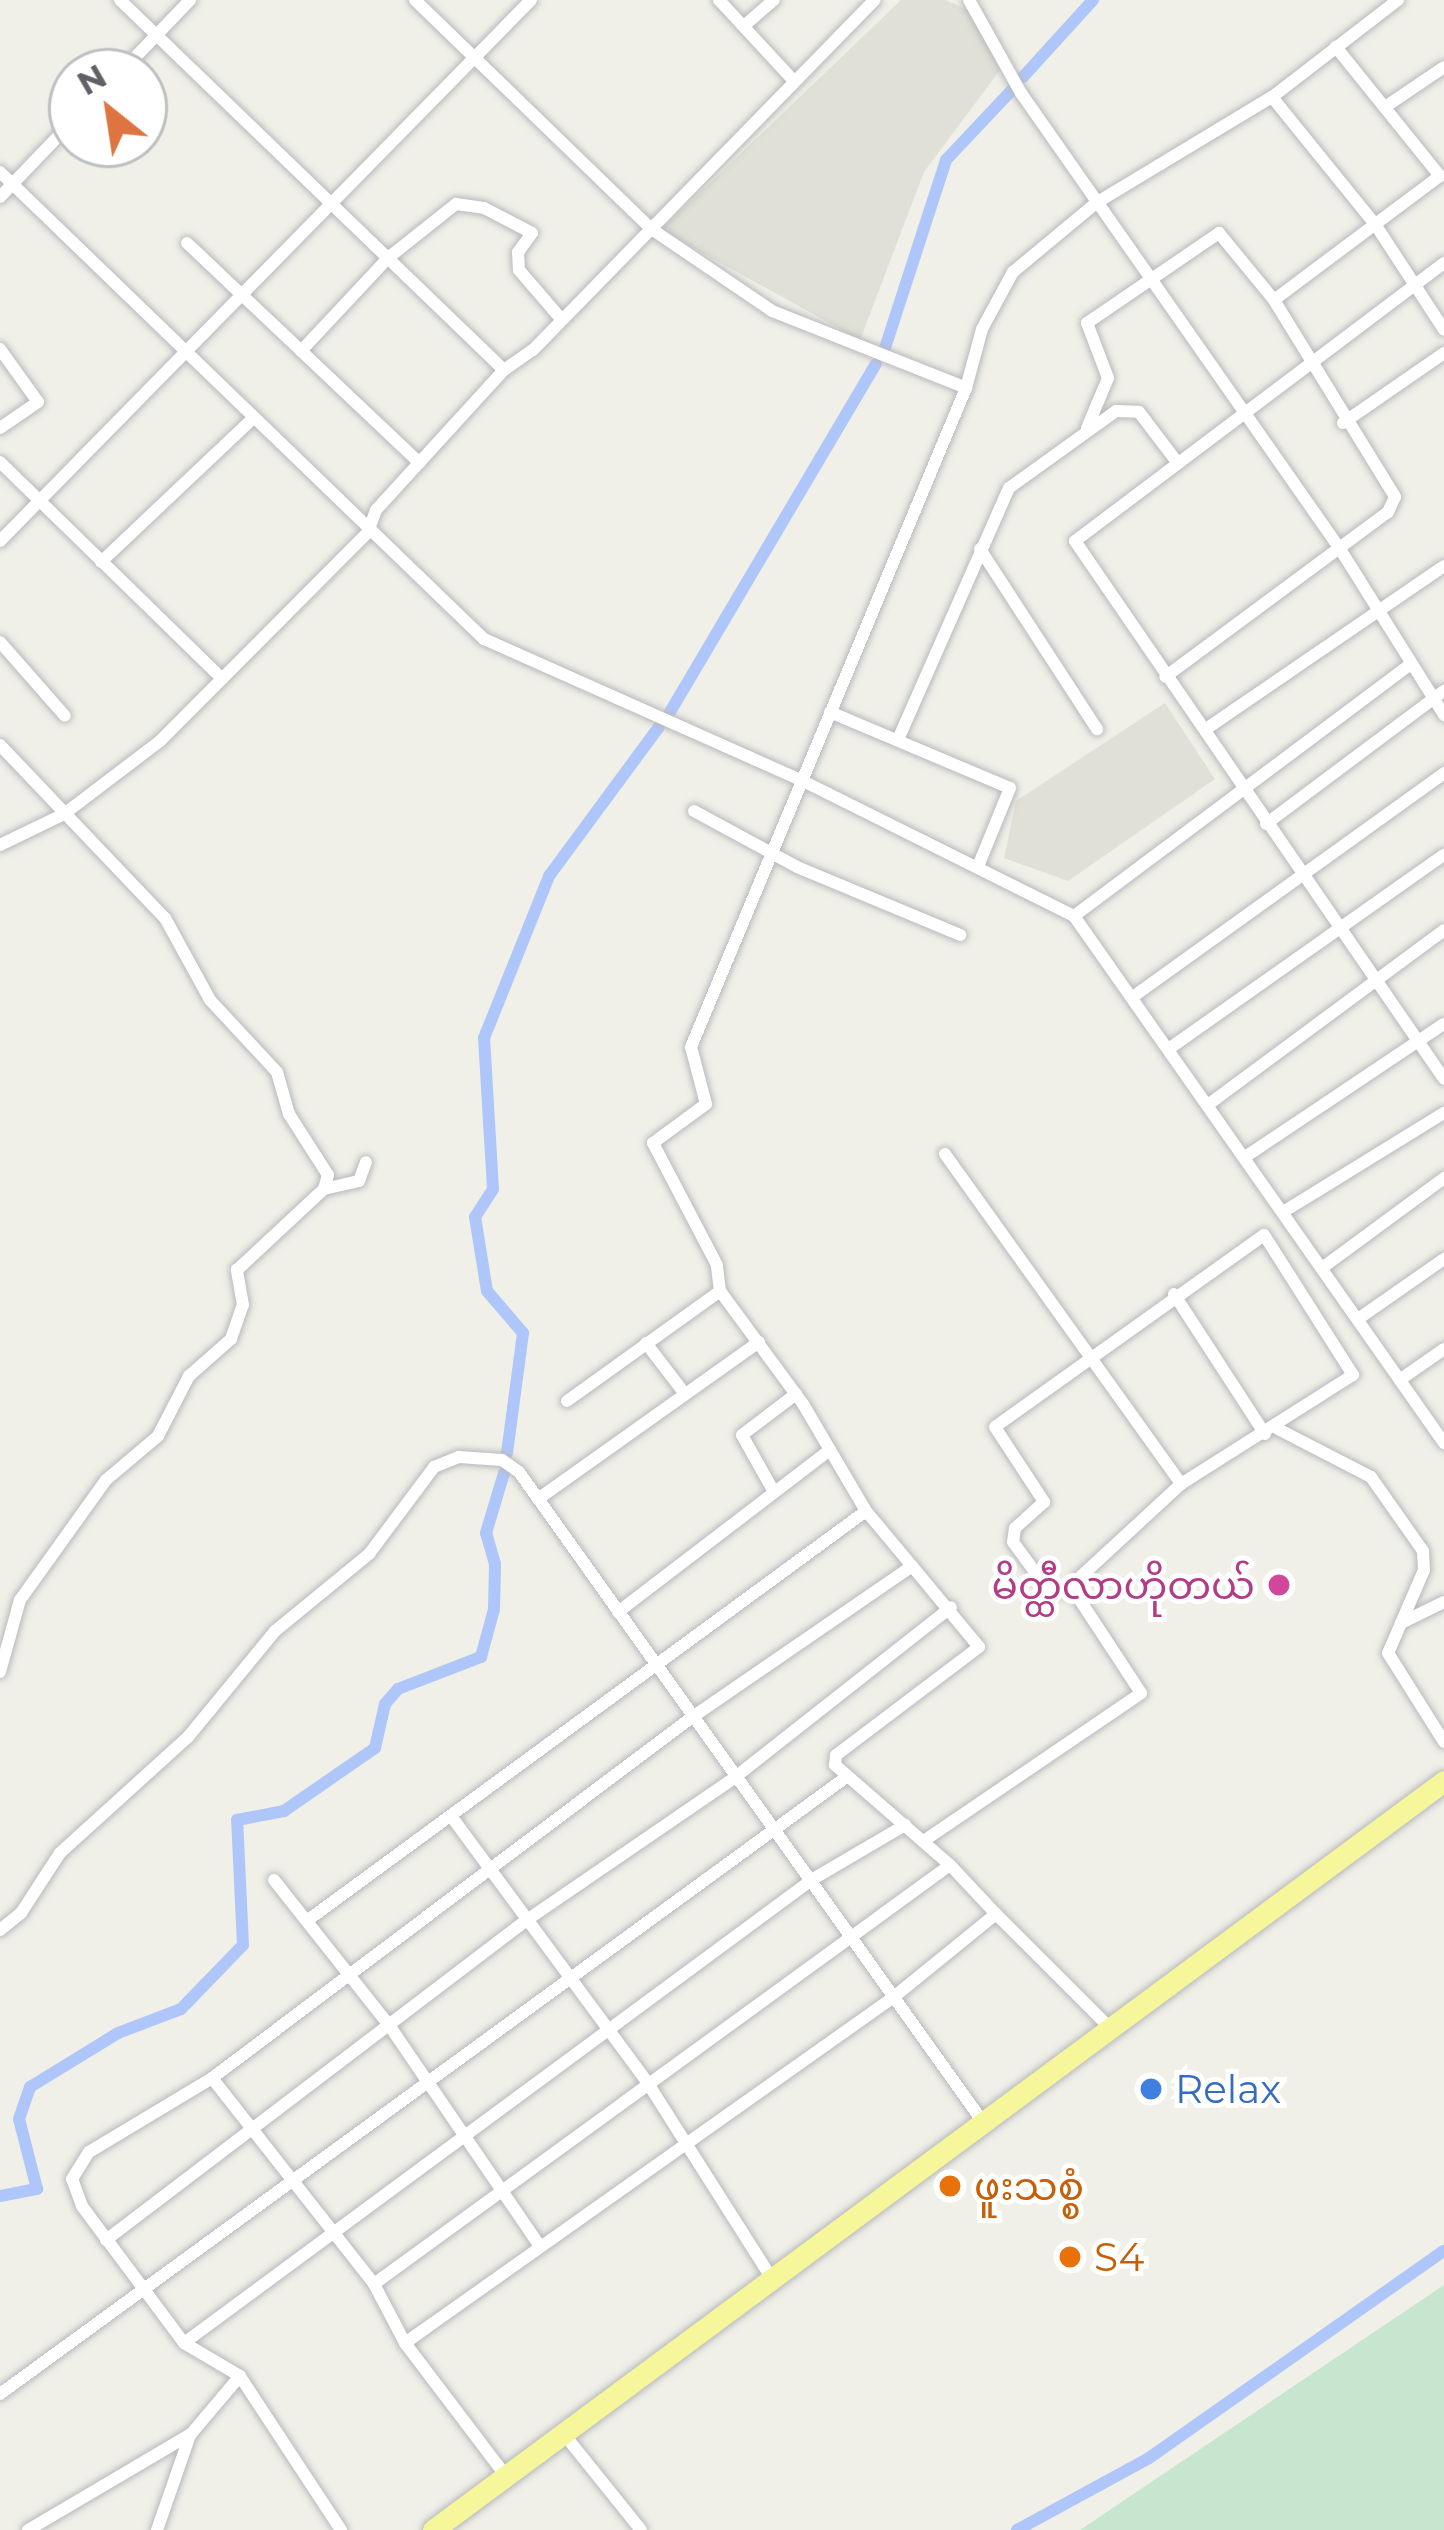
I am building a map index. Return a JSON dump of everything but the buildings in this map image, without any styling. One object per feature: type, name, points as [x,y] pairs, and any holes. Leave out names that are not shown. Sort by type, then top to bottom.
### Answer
[{"type":"highway","points":[[433,2530],[1444,1781]]},
{"type":"street","points":[[120,0],[504,370]]},
{"type":"street","points":[[144,48],[190,0]]},
{"type":"street","points":[[415,0],[650,228],[772,311],[966,388]]},
{"type":"street","points":[[0,541],[244,299],[531,0]]},
{"type":"street","points":[[719,0],[794,81]]},
{"type":"street","points":[[745,26],[774,0]]},
{"type":"street","points":[[0,845],[64,814],[160,741],[368,532],[376,510],[504,370],[562,320],[875,0]]},
{"type":"street","points":[[969,0],[1096,203],[1340,549],[1412,664],[1439,695],[1444,715]]},
{"type":"street","points":[[1110,2028],[925,1840],[845,1778],[836,1755],[980,1647],[866,1511],[796,1394],[720,1291],[717,1265],[653,1143],[706,1104],[691,1047],[966,388],[982,329],[1013,272],[1096,203],[1272,98],[1398,0]]},
{"type":"street","points":[[1274,300],[1440,176],[1336,47]]},
{"type":"street","points":[[1385,107],[1444,67]]},
{"type":"street","points":[[1272,98],[1376,224],[1444,330]]},
{"type":"street","points":[[0,197],[48,147]]},
{"type":"street","points":[[0,172],[484,639],[803,781],[980,865],[1074,916],[1441,1434]]},
{"type":"street","points":[[301,351],[388,258],[455,204],[484,208],[532,233],[518,251],[519,270],[562,320]]},
{"type":"street","points":[[1087,428],[1108,378],[1087,322],[1219,233],[1274,300],[1343,423],[1396,504],[1165,677]]},
{"type":"street","points":[[187,243],[420,463]]},
{"type":"street","points":[[1444,263],[1075,541],[1444,1079]]},
{"type":"street","points":[[0,349],[38,402],[0,428]]},
{"type":"street","points":[[1343,423],[1444,353]]},
{"type":"street","points":[[900,735],[1009,488],[1116,411],[1139,412],[1177,462]]},
{"type":"street","points":[[101,562],[252,419]]},
{"type":"street","points":[[0,462],[221,678]]},
{"type":"street","points":[[980,549],[1097,729]]},
{"type":"street","points":[[1206,729],[1383,613],[1444,566]]},
{"type":"street","points":[[0,642],[65,716]]},
{"type":"street","points":[[1074,916],[1412,664]]},
{"type":"street","points":[[1266,824],[1439,695]]},
{"type":"street","points":[[830,712],[900,735],[1010,788],[980,865]]},
{"type":"street","points":[[0,745],[150,898],[210,1000],[277,1072],[289,1114],[328,1175],[324,1189]]},
{"type":"street","points":[[1134,996],[1444,773]]},
{"type":"street","points":[[694,811],[960,935]]},
{"type":"street","points":[[1169,1048],[1444,855]]},
{"type":"street","points":[[1209,1104],[1444,930]]},
{"type":"street","points":[[1245,1156],[1444,1024]]},
{"type":"street","points":[[1283,1212],[1444,1113]]},
{"type":"street","points":[[945,1154],[1181,1484]]},
{"type":"street","points":[[0,1672],[20,1600],[106,1480],[158,1436],[189,1376],[231,1339],[243,1305],[237,1270],[324,1189],[359,1180],[365,1162]]},
{"type":"street","points":[[1322,1268],[1444,1178]]},
{"type":"street","points":[[925,1840],[1141,1694],[1076,1591],[1077,1580],[1181,1484],[1272,1431],[1354,1371],[1264,1235],[1089,1354],[994,1433],[1044,1502],[1016,1528],[1013,1542],[1049,1591],[1076,1591]]},
{"type":"street","points":[[1358,1319],[1444,1259]]},
{"type":"street","points":[[567,1401],[720,1291]]},
{"type":"street","points":[[1174,1294],[1272,1431],[1371,1477],[1423,1551],[1424,1570],[1400,1623],[1390,1665],[1444,1742]]},
{"type":"street","points":[[538,1499],[759,1342]]},
{"type":"street","points":[[646,1343],[685,1394]]},
{"type":"street","points":[[1401,1379],[1444,1348]]},
{"type":"street","points":[[774,1492],[741,1440],[796,1394]]},
{"type":"street","points":[[618,1612],[830,1450]]},
{"type":"street","points":[[0,1930],[60,1853],[188,1737],[275,1631],[369,1554],[434,1467],[459,1457],[502,1460],[538,1499],[983,2122]]},
{"type":"street","points":[[308,1921],[866,1511]]},
{"type":"street","points":[[341,2530],[240,2376],[184,2343],[106,2240],[72,2179],[89,2152],[212,2078],[691,1718],[912,1566]]},
{"type":"street","points":[[1400,1623],[1444,1602]]},
{"type":"street","points":[[106,2240],[254,2133],[524,1922],[734,1778],[951,1607]]},
{"type":"street","points":[[0,2394],[845,1778]]},
{"type":"street","points":[[451,1816],[488,1874],[649,2085],[772,2278]]},
{"type":"street","points":[[184,2343],[465,2130],[813,1880],[905,1825]]},
{"type":"street","points":[[374,2284],[854,1941],[950,1864]]},
{"type":"street","points":[[274,1880],[389,2025],[506,2187],[540,2246]]},
{"type":"street","points":[[405,2343],[895,1996],[996,1914]]},
{"type":"street","points":[[212,2078],[374,2284],[405,2343],[506,2476]]},
{"type":"street","points":[[28,2530],[191,2434],[240,2376]]},
{"type":"street","points":[[563,2433],[641,2530]]},
{"type":"street","points":[[157,2530],[191,2434]]},
{"type":"shaded area","points":[[901,0],[946,0],[972,12],[1003,66],[924,172],[860,340],[661,230]]},
{"type":"shaded area","points":[[1165,703],[1215,779],[1068,881],[1004,858],[1016,801]]},
{"type":"green space","points":[[1444,2285],[1444,2530],[1080,2530]]},
{"type":"waterway","points":[[1023,77],[1093,0]]},
{"type":"waterway","points":[[885,348],[946,160],[1013,89]]},
{"type":"waterway","points":[[670,712],[876,364]]},
{"type":"waterway","points":[[507,1453],[523,1333],[487,1291],[475,1217],[493,1189],[484,1038],[549,876],[659,727]]},
{"type":"waterway","points":[[0,2196],[37,2189],[19,2119],[30,2087],[118,2033],[181,2009],[243,1945],[237,1820],[284,1811],[375,1748],[385,1704],[398,1689],[481,1657],[494,1609],[495,1564],[486,1533],[504,1473]]},
{"type":"waterway","points":[[1017,2530],[1149,2458],[1444,2251]]},
{"type":"place","name":"မိတ္ထီလာဟိုတယ်","points":[[1279,1585]]},
{"type":"place","name":"Relax","points":[[1151,2089]]},
{"type":"place","name":"ဖူးသစ္စံ","points":[[950,2186]]},
{"type":"place","name":"S4","points":[[1070,2257]]}]
